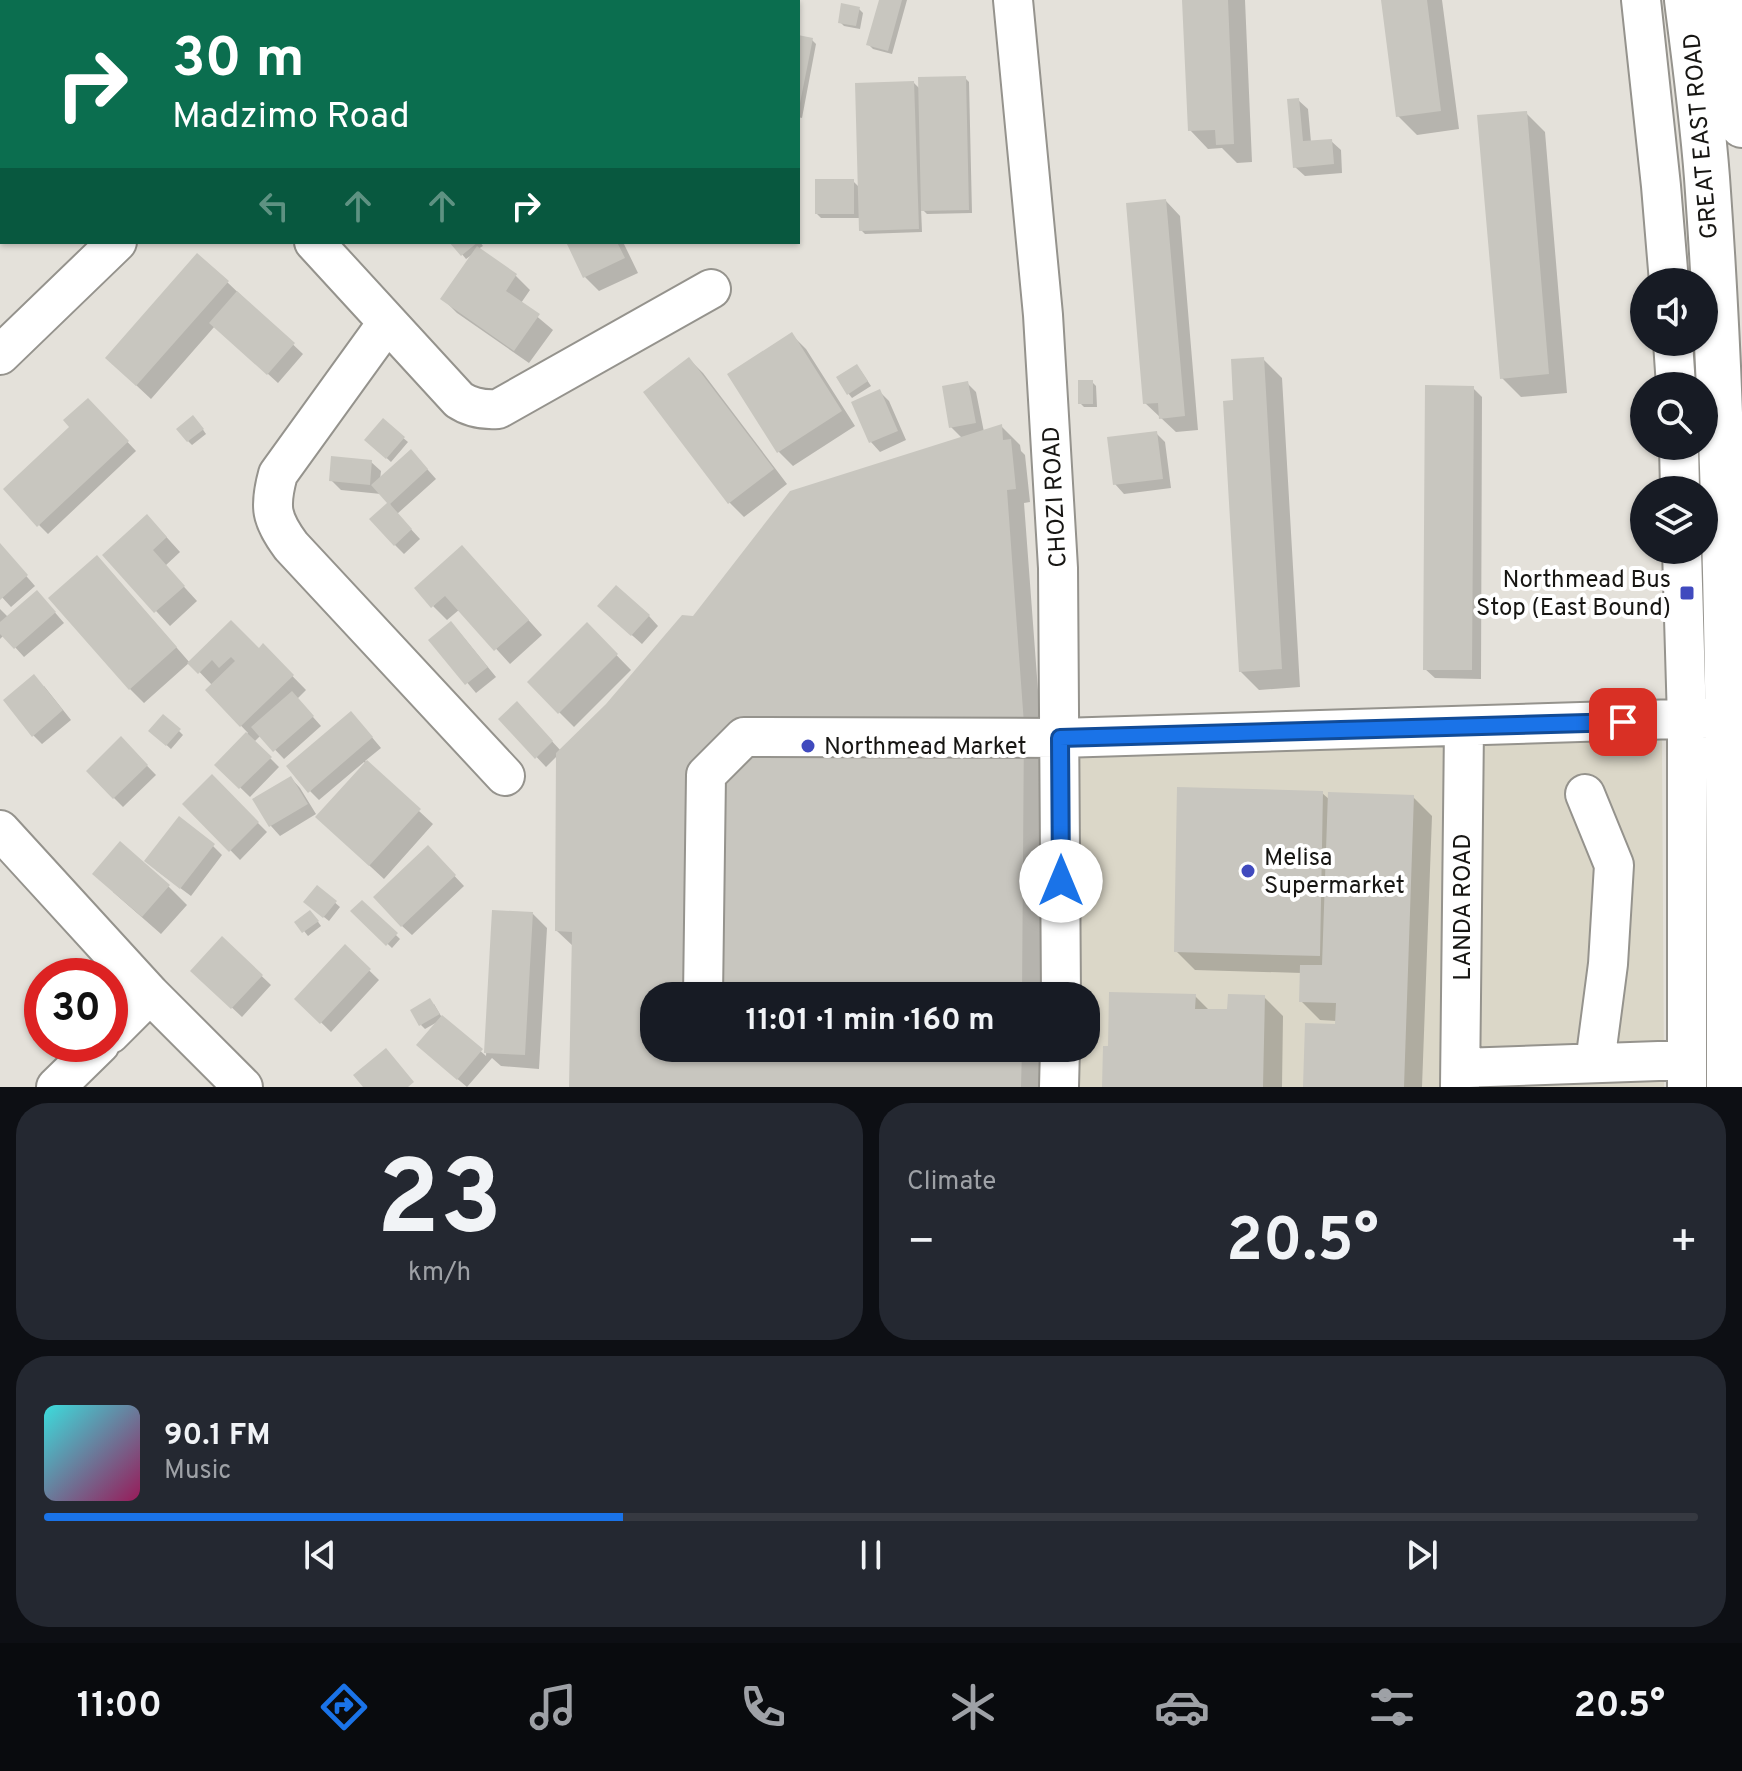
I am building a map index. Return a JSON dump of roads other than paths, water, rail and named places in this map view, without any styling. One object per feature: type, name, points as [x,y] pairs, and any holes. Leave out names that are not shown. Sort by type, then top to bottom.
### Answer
[{"type":"main road","name":"GREAT EAST ROAD","points":[[1687,0],[1708,190],[1721,442],[1719,718],[1729,1087]]},
{"type":"main road","name":"GREAT EAST ROAD","points":[[1725,0],[1742,125]]},
{"type":"street","name":"CHOZI ROAD","points":[[1013,0],[1043,315],[1058,568],[1061,982]]},
{"type":"street","points":[[1641,0],[1668,268]]},
{"type":"street","points":[[0,355],[115,244]]},
{"type":"street","points":[[316,244],[459,400],[475,408],[498,409],[711,289]]},
{"type":"street","points":[[387,323],[278,474],[272,512],[277,527],[291,546],[505,776]]},
{"type":"street","points":[[1460,1077],[1595,1063],[1687,1073],[1719,718],[1685,564]]},
{"type":"street","points":[[703,982],[706,775],[744,737],[1060,738],[1719,718]]},
{"type":"street","name":"LANDA ROAD","points":[[1460,1077],[1464,727]]},
{"type":"street","points":[[1585,794],[1614,865],[1608,964],[1595,1063]]},
{"type":"street","points":[[0,830],[150,994],[243,1087]]},
{"type":"street","points":[[128,1016],[150,994]]},
{"type":"street","points":[[56,1087],[82,1062]]},
{"type":"street","points":[[1059,1087],[1060,1062]]},
{"type":"place","name":"Northmead Bus Stop (East Bound)","points":[[1687,593]]},
{"type":"place","name":"Northmead Market","points":[[808,746]]},
{"type":"place","name":"Melisa Supermarket","points":[[1248,871]]}]
